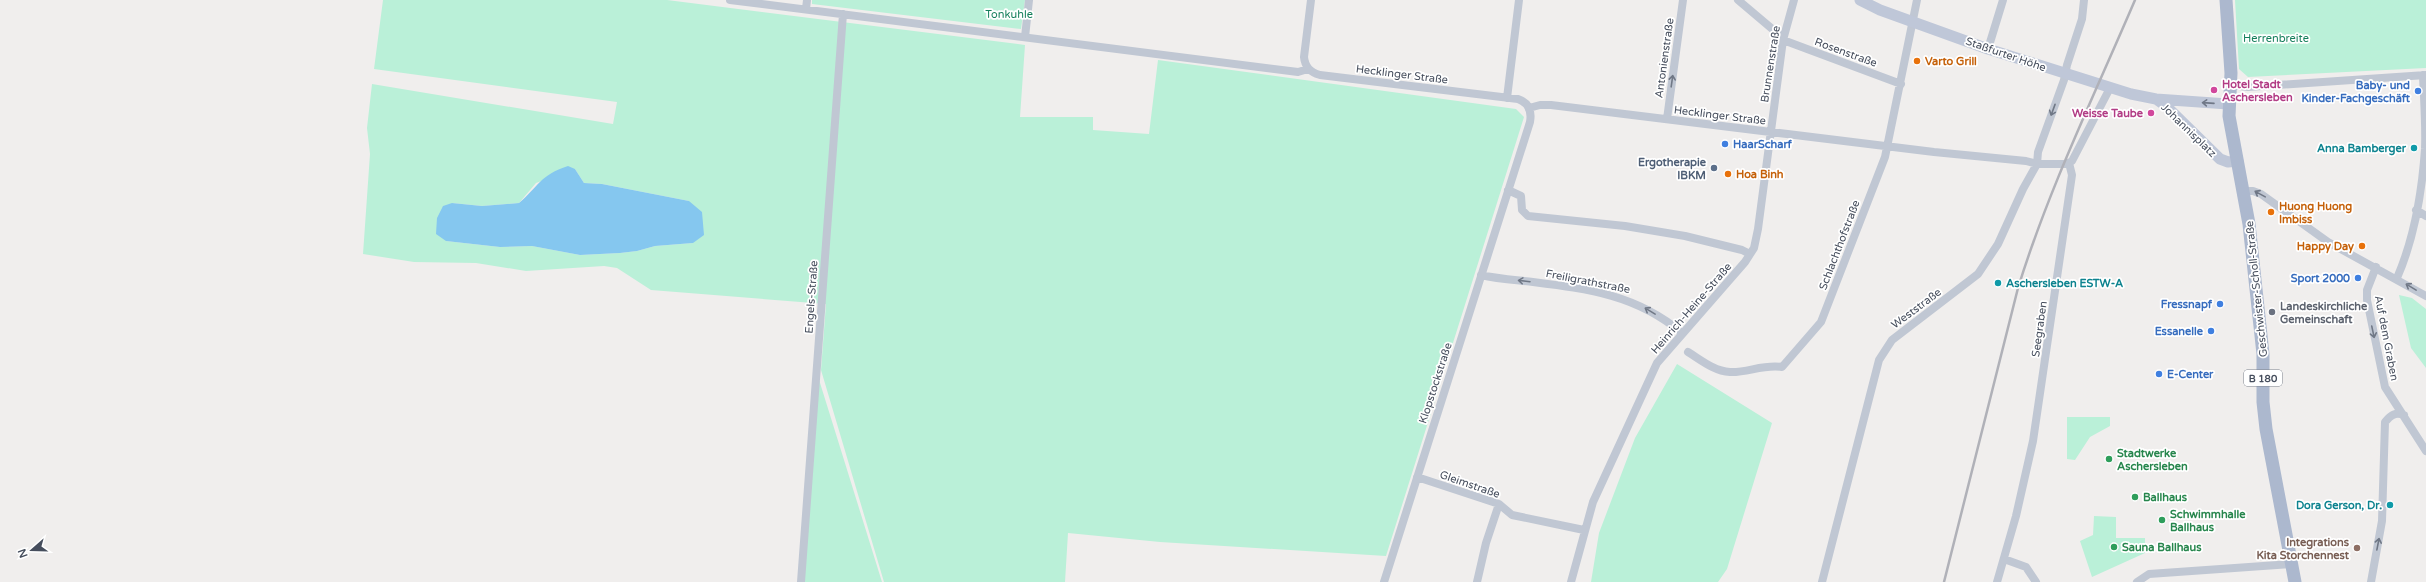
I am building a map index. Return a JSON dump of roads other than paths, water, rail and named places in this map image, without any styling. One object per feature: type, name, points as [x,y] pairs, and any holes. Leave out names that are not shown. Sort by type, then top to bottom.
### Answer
[{"type":"main road","name":"Staßfurter Höhe","points":[[1860,0],[1880,10],[1988,49],[2110,88],[2156,99]]},
{"type":"main road","name":"B 180","points":[[2226,0],[2231,85]]},
{"type":"main road","name":"Johannisplatz","points":[[2156,99],[2220,159],[2228,162],[2238,161],[2228,104],[2231,85]]},
{"type":"main road","name":"Johannisplatz","points":[[2156,99],[2228,104]]},
{"type":"main road","points":[[2180,120],[2179,109],[2188,101]]},
{"type":"main road","name":"Geschwister-Scholl-Straße","points":[[2238,161],[2249,224],[2263,354],[2264,420],[2294,582]]},
{"type":"street","points":[[730,0],[1298,72],[1308,68],[1304,57],[1312,0]]},
{"type":"street","points":[[806,0],[806,9]]},
{"type":"street","points":[[1025,37],[1029,0]]},
{"type":"street","points":[[1507,98],[1519,0]]},
{"type":"street","name":"Antonienstraße","points":[[1667,119],[1683,0]]},
{"type":"street","name":"Rosenstraße","points":[[1738,0],[1783,39],[1901,84]]},
{"type":"street","name":"Brunnenstraße","points":[[1771,132],[1783,39],[1794,0]]},
{"type":"street","name":"Schlachthofstraße","points":[[1688,352],[1713,368],[1730,372],[1769,365],[1782,367],[1821,322],[1889,146],[1916,0]]},
{"type":"street","points":[[1988,49],[2003,0]]},
{"type":"street","name":"Weststraße","points":[[1822,582],[1879,360],[1892,340],[1978,274],[1998,244],[2023,189],[2037,164],[2038,152],[2066,73],[2082,19],[2084,0]]},
{"type":"street","name":"Engels-Straße","points":[[801,582],[843,14]]},
{"type":"street","name":"Hecklinger Straße","points":[[1308,68],[1320,75],[1507,98],[1523,101],[1529,108],[1540,105],[1551,105],[2026,161],[2037,164],[2069,163]]},
{"type":"street","points":[[2231,85],[2248,87],[2425,75],[2425,149],[2416,210],[2406,257],[2397,278]]},
{"type":"street","points":[[2069,163],[2074,159],[2085,133],[2110,88]]},
{"type":"street","name":"Klopstockstraße","points":[[1384,582],[1530,122],[1529,108]]},
{"type":"street","name":"Heinrich-Heine-Straße","points":[[1571,582],[1584,530],[1604,476],[1657,364],[1750,254],[1757,234],[1771,132]]},
{"type":"street","name":"Seegraben","points":[[1997,582],[2023,486],[2039,411],[2072,175],[2069,163]]},
{"type":"street","points":[[1508,190],[1521,196],[1522,210],[1528,216],[1625,226],[1685,236],[1742,250],[1750,254]]},
{"type":"street","points":[[2244,191],[2253,191],[2261,194],[2314,233],[2397,278],[2426,296]]},
{"type":"street","points":[[2416,210],[2426,216]]},
{"type":"street","name":"Auf dem Graben","points":[[2376,267],[2368,290],[2369,310],[2385,387],[2426,451]]},
{"type":"street","name":"Freiligrathstraße","points":[[1481,275],[1568,286],[1632,301],[1669,322],[1682,333]]},
{"type":"street","points":[[2371,582],[2382,521],[2385,422],[2394,414],[2398,413],[2404,415]]},
{"type":"street","name":"Gleimstraße","points":[[1417,477],[1499,504],[1512,515],[1584,530]]},
{"type":"street","points":[[1477,582],[1486,543],[1499,504]]},
{"type":"street","points":[[2004,559],[2026,567],[2036,582]]},
{"type":"street","points":[[2137,582],[2149,574],[2291,564]]},
{"type":"water","points":[[568,166],[575,169],[584,183],[602,184],[689,201],[702,212],[704,235],[693,243],[655,246],[637,251],[620,253],[580,255],[532,246],[500,247],[446,241],[436,234],[437,218],[443,206],[452,203],[482,206],[519,203],[545,177]]},
{"type":"railway","points":[[1944,582],[2018,288],[2030,251],[2058,178],[2135,0]]},
{"type":"place","name":"Varto Grill","points":[[1917,61]]},
{"type":"place","name":"Hotel Stadt Aschersleben","points":[[2214,90]]},
{"type":"place","name":"Baby- und Kinder-Fachgeschäft","points":[[2418,91]]},
{"type":"place","name":"Weisse Taube","points":[[2151,113]]},
{"type":"place","name":"HaarScharf","points":[[1725,144]]},
{"type":"place","name":"Anna Bamberger","points":[[2414,148]]},
{"type":"place","name":"Ergotherapie IBKM","points":[[1714,168]]},
{"type":"place","name":"Hoa Binh","points":[[1728,174]]},
{"type":"place","name":"Huong Huong Imbiss","points":[[2271,212]]},
{"type":"place","name":"Happy Day","points":[[2362,246]]},
{"type":"place","name":"Sport 2000","points":[[2358,278]]},
{"type":"place","name":"Aschersleben ESTW-A","points":[[1998,283]]},
{"type":"place","name":"Fressnapf","points":[[2220,304]]},
{"type":"place","name":"Landeskirchliche Gemeinschaft","points":[[2272,312]]},
{"type":"place","name":"Essanelle","points":[[2211,331]]},
{"type":"place","name":"E-Center","points":[[2159,374]]},
{"type":"place","name":"Stadtwerke Aschersleben","points":[[2109,459]]},
{"type":"place","name":"Ballhaus","points":[[2135,497]]},
{"type":"place","name":"Dora Gerson, Dr.","points":[[2390,505]]},
{"type":"place","name":"Schwimmhalle Ballhaus","points":[[2162,520]]},
{"type":"place","name":"Sauna Ballhaus","points":[[2114,547]]},
{"type":"place","name":"Integrations Kita Storchennest","points":[[2357,548]]},
{"type":"park label","name":"Tonkuhle","points":[[1009,14]]},
{"type":"park label","name":"Herrenbreite","points":[[2276,38]]}]
